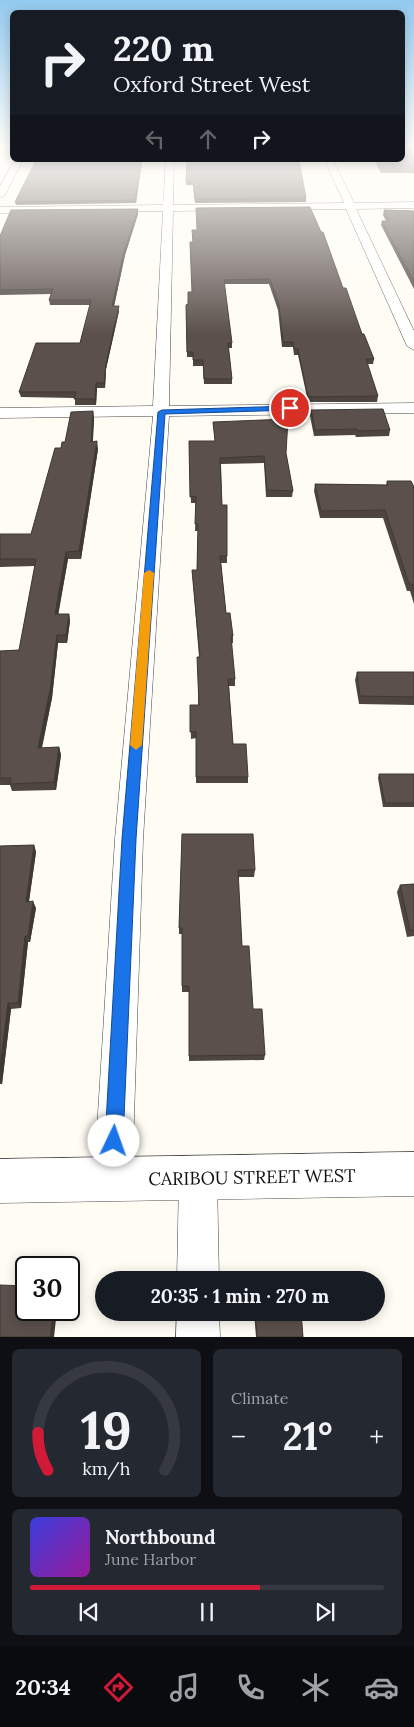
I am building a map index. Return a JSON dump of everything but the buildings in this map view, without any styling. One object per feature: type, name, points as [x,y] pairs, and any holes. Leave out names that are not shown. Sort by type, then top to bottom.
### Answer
[{"type":"street","points":[[0,210],[34,209]]},
{"type":"street","points":[[113,1179],[129,839],[162,412],[168,209]]},
{"type":"street","points":[[352,209],[414,346]]},
{"type":"street","points":[[0,413],[414,408]]},
{"type":"street","name":"CARIBOU STREET WEST","points":[[0,1181],[414,1174]]},
{"type":"street","points":[[198,1178],[198,1271]]},
{"type":"street","points":[[198,1321],[198,1337]]},
{"type":"slow traffic","points":[[136,745],[149,573]]},
{"type":"route","points":[[114,1141],[129,839],[162,412],[290,408]]}]
